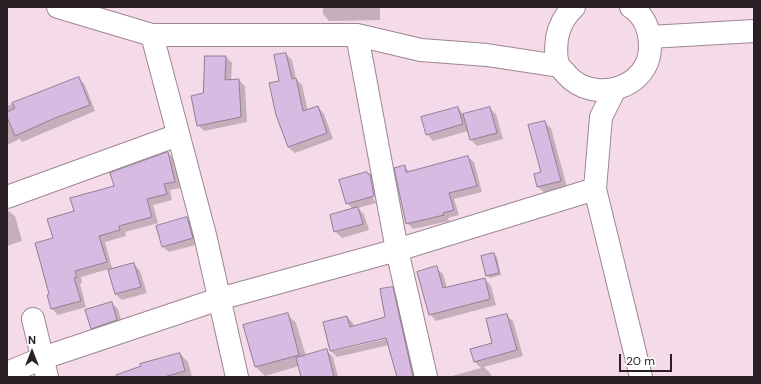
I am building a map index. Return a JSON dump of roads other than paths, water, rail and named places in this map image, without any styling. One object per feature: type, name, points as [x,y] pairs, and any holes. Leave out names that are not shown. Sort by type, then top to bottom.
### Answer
[{"type":"street","points":[[58,7],[152,36],[357,35],[421,50],[487,55],[559,66]]},
{"type":"street","points":[[574,7],[570,10],[559,28],[556,49],[559,66],[570,78],[581,85],[590,89],[602,91],[615,89],[628,84],[638,75],[646,64],[650,50],[650,37],[645,22],[636,10],[631,7]]},
{"type":"street","points":[[650,37],[754,31]]},
{"type":"street","points":[[357,35],[397,250],[426,377]]},
{"type":"street","points":[[152,36],[205,235],[218,299],[237,377]]},
{"type":"street","points":[[615,89],[601,117],[595,189],[641,377]]},
{"type":"street","points":[[7,197],[178,135]]},
{"type":"street","points":[[7,373],[45,368],[218,299],[397,250],[595,189]]},
{"type":"street","points":[[33,319],[45,368]]}]
